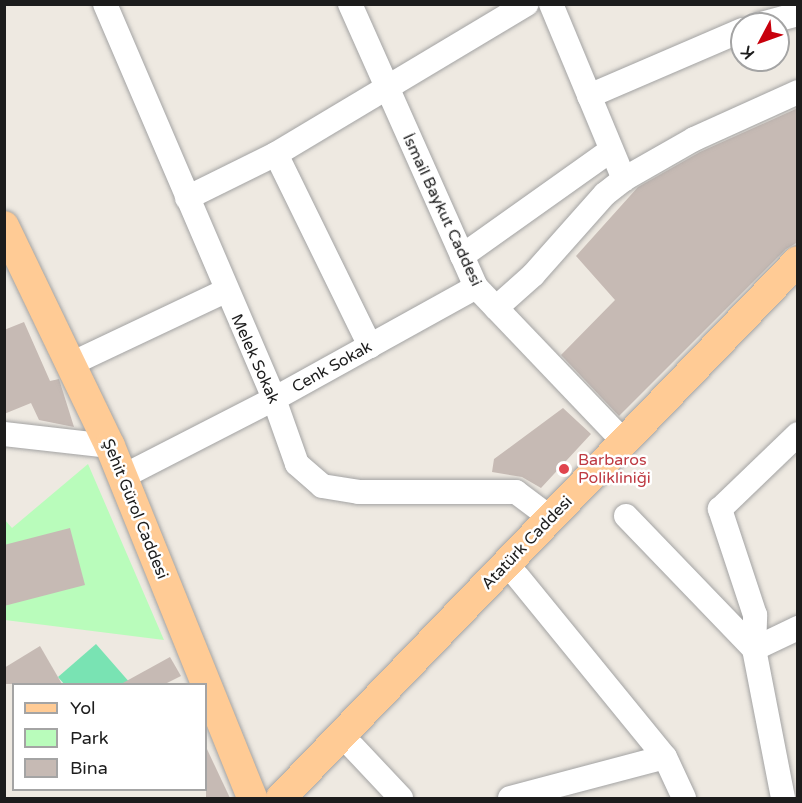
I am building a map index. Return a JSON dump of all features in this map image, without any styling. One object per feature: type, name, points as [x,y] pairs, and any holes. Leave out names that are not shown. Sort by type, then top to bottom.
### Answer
[{"type":"main road","name":"Şehit Gürol Caddesi","points":[[6,232],[73,363],[110,446],[205,683]]},
{"type":"main road","name":"Atatürk Caddesi","points":[[281,798],[798,261]]},
{"type":"main road","name":"Atatürk Caddesi","points":[[307,798],[353,747],[798,290]]},
{"type":"main road","name":"Şehit Gürol Caddesi","points":[[207,687],[252,798]]},
{"type":"street","name":"Melek Sokak","points":[[105,4],[225,291],[274,399],[297,464],[322,486],[359,492],[516,492],[552,519]]},
{"type":"street","name":"İsmail Baykut Caddesi","points":[[350,4],[384,86],[476,287],[624,442]]},
{"type":"street","points":[[187,198],[276,154],[384,86],[527,4]]},
{"type":"street","points":[[551,4],[624,179]]},
{"type":"street","points":[[589,96],[730,35]]},
{"type":"street","points":[[496,308],[533,275],[605,194],[624,179],[694,139],[798,92]]},
{"type":"street","points":[[462,256],[612,150]]},
{"type":"street","points":[[276,154],[370,346]]},
{"type":"street","name":"Cenk Sokak","points":[[122,477],[274,399],[476,287]]},
{"type":"street","points":[[73,363],[225,291]]},
{"type":"street","points":[[4,434],[110,446]]},
{"type":"street","points":[[783,798],[754,649],[755,615],[720,509],[798,434]]},
{"type":"street","points":[[626,516],[754,649]]},
{"type":"street","points":[[518,577],[665,757],[684,798]]},
{"type":"street","points":[[754,649],[798,628]]},
{"type":"street","points":[[353,747],[401,798]]},
{"type":"street","points":[[510,798],[665,757]]},
{"type":"green space","points":[[88,464],[164,640],[5,620],[4,519],[12,528]]},
{"type":"green space","points":[[96,644],[130,683],[63,683],[58,677]]},
{"type":"building","points":[[798,108],[798,242],[786,249],[619,416],[561,355],[615,300],[576,256],[638,187],[700,152]]},
{"type":"building","points":[[24,322],[50,381],[59,379],[74,427],[39,420],[31,403],[4,414],[4,330]]},
{"type":"building","points":[[563,408],[591,434],[541,488],[522,477],[492,472],[494,459]]},
{"type":"building","points":[[70,528],[85,585],[4,606],[4,545]]},
{"type":"building","points":[[40,646],[61,683],[4,684],[4,668]]},
{"type":"building","points":[[170,657],[181,676],[167,683],[123,683]]},
{"type":"building","points":[[207,749],[230,798],[206,798],[207,791]]},
{"type":"place","name":"Barbaros Polikliniği","points":[[564,469]]}]
